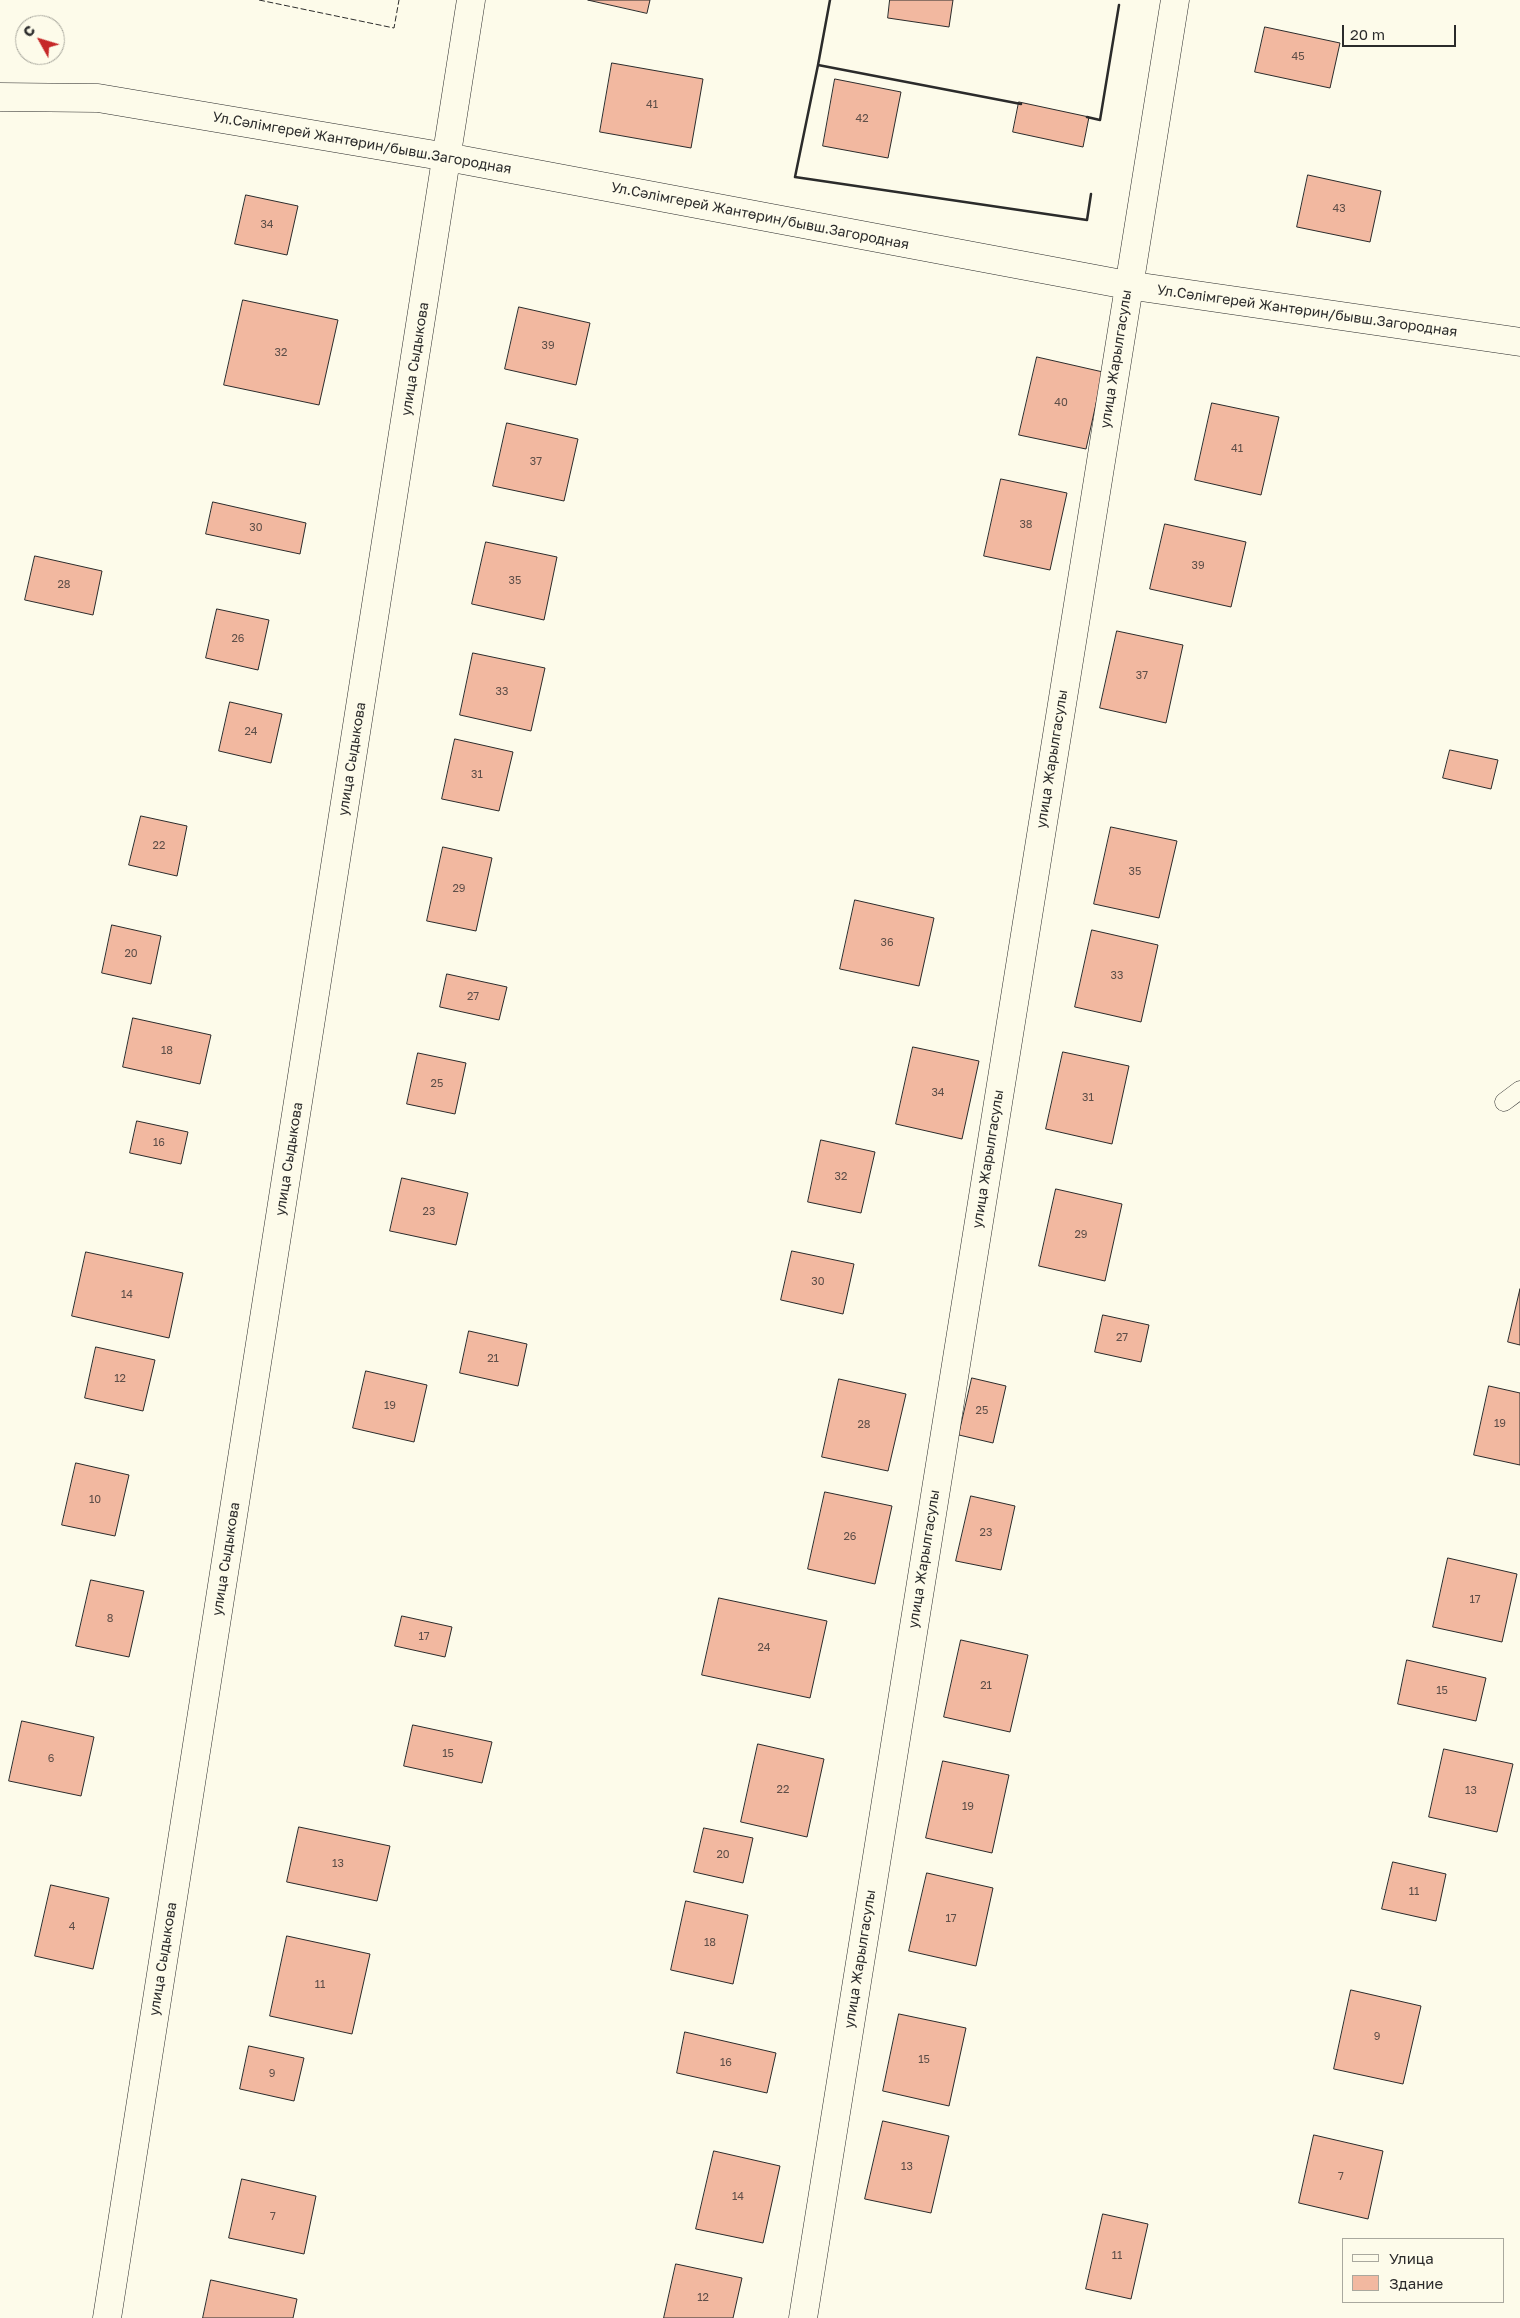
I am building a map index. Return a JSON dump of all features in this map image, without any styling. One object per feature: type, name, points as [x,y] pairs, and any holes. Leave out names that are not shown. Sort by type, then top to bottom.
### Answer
[{"type":"street","name":"улица Сыдыкова","points":[[107,2318],[471,0]]},
{"type":"street","name":"улица Жарылгасулы","points":[[803,2318],[1175,0]]},
{"type":"street","name":"Ул.Сәлімгерей Жантөрин/бывш.Загородная","points":[[0,97],[98,98],[446,157],[1128,285],[1520,342]]},
{"type":"lane","points":[[1504,1102],[1520,1090]]},
{"type":"building","points":[[588,0],[650,0],[647,13]]},
{"type":"building","points":[[890,0],[953,0],[949,27],[888,18]]},
{"type":"building","points":[[1265,27],[1340,43],[1330,88],[1255,72]]},
{"type":"building","points":[[612,63],[703,79],[691,148],[600,132]]},
{"type":"building","points":[[835,79],[901,92],[888,158],[823,146]]},
{"type":"building","points":[[1019,102],[1089,117],[1083,147],[1013,132]]},
{"type":"building","points":[[1308,175],[1381,191],[1370,242],[1297,227]]},
{"type":"building","points":[[246,195],[298,206],[287,255],[235,244]]},
{"type":"building","points":[[243,300],[338,320],[319,405],[224,385]]},
{"type":"building","points":[[519,307],[590,323],[576,385],[505,369]]},
{"type":"building","points":[[1037,357],[1103,372],[1086,449],[1019,435]]},
{"type":"building","points":[[1212,403],[1279,417],[1261,495],[1195,480]]},
{"type":"building","points":[[507,423],[578,439],[564,501],[493,486]]},
{"type":"building","points":[[1001,479],[1067,493],[1050,570],[984,556]]},
{"type":"building","points":[[213,502],[306,523],[300,554],[206,534]]},
{"type":"building","points":[[1165,524],[1246,542],[1231,607],[1150,589]]},
{"type":"building","points":[[486,542],[557,557],[544,620],[472,604]]},
{"type":"building","points":[[35,556],[102,571],[93,615],[25,600]]},
{"type":"building","points":[[217,609],[269,620],[258,670],[206,658]]},
{"type":"building","points":[[1117,631],[1183,645],[1166,723],[1100,708]]},
{"type":"building","points":[[473,653],[545,668],[531,731],[460,715]]},
{"type":"building","points":[[230,702],[282,714],[271,763],[219,751]]},
{"type":"building","points":[[455,739],[513,752],[499,811],[442,799]]},
{"type":"building","points":[[1450,750],[1498,760],[1491,789],[1443,778]]},
{"type":"building","points":[[141,816],[187,826],[177,876],[129,865]]},
{"type":"building","points":[[1111,827],[1177,841],[1159,918],[1094,904]]},
{"type":"building","points":[[443,847],[492,858],[476,931],[427,921]]},
{"type":"building","points":[[855,900],[934,918],[919,986],[840,969]]},
{"type":"building","points":[[112,925],[161,936],[151,984],[102,973]]},
{"type":"building","points":[[1092,930],[1158,945],[1141,1022],[1075,1007]]},
{"type":"building","points":[[447,974],[507,987],[499,1020],[440,1007]]},
{"type":"building","points":[[133,1018],[211,1035],[200,1084],[123,1067]]},
{"type":"building","points":[[913,1047],[979,1061],[962,1139],[896,1124]]},
{"type":"building","points":[[1063,1052],[1129,1066],[1112,1144],[1046,1129]]},
{"type":"building","points":[[418,1053],[466,1063],[455,1114],[407,1104]]},
{"type":"building","points":[[137,1121],[188,1132],[181,1164],[130,1153]]},
{"type":"building","points":[[821,1140],[875,1152],[861,1213],[808,1202]]},
{"type":"building","points":[[402,1178],[468,1193],[456,1245],[390,1231]]},
{"type":"building","points":[[1056,1189],[1122,1204],[1105,1281],[1039,1266]]},
{"type":"building","points":[[792,1251],[854,1264],[843,1314],[781,1300]]},
{"type":"building","points":[[86,1252],[183,1273],[169,1338],[72,1316]]},
{"type":"building","points":[[1520,1289],[1520,1345],[1508,1342]]},
{"type":"building","points":[[1103,1315],[1149,1325],[1141,1362],[1095,1352]]},
{"type":"building","points":[[469,1331],[527,1344],[518,1386],[460,1373]]},
{"type":"building","points":[[96,1347],[155,1360],[143,1411],[85,1398]]},
{"type":"building","points":[[366,1371],[427,1385],[414,1442],[353,1428]]},
{"type":"building","points":[[972,1378],[1006,1386],[993,1443],[959,1435]]},
{"type":"building","points":[[839,1379],[906,1394],[888,1471],[822,1457]]},
{"type":"building","points":[[1489,1386],[1520,1393],[1520,1465],[1474,1455]]},
{"type":"building","points":[[76,1463],[129,1475],[115,1536],[62,1525]]},
{"type":"building","points":[[825,1492],[892,1506],[875,1584],[808,1569]]},
{"type":"building","points":[[971,1496],[1015,1506],[1001,1570],[956,1561]]},
{"type":"building","points":[[1448,1558],[1517,1574],[1502,1642],[1433,1627]]},
{"type":"building","points":[[91,1580],[144,1591],[129,1657],[76,1646]]},
{"type":"building","points":[[719,1598],[827,1621],[810,1698],[702,1675]]},
{"type":"building","points":[[402,1616],[452,1627],[445,1657],[395,1646]]},
{"type":"building","points":[[961,1640],[1028,1655],[1010,1732],[944,1717]]},
{"type":"building","points":[[1407,1660],[1486,1678],[1476,1721],[1398,1704]]},
{"type":"building","points":[[22,1721],[94,1737],[81,1796],[9,1781]]},
{"type":"building","points":[[413,1725],[492,1742],[482,1783],[404,1766]]},
{"type":"building","points":[[758,1744],[824,1759],[807,1837],[741,1822]]},
{"type":"building","points":[[1444,1749],[1513,1764],[1497,1832],[1429,1817]]},
{"type":"building","points":[[943,1761],[1009,1775],[992,1853],[926,1838]]},
{"type":"building","points":[[299,1827],[390,1846],[377,1901],[287,1882]]},
{"type":"building","points":[[704,1828],[753,1838],[743,1883],[694,1872]]},
{"type":"building","points":[[1393,1862],[1446,1874],[1436,1921],[1382,1909]]},
{"type":"building","points":[[927,1873],[993,1888],[976,1966],[909,1951]]},
{"type":"building","points":[[51,1885],[109,1898],[93,1969],[35,1956]]},
{"type":"building","points":[[686,1901],[748,1915],[733,1984],[671,1970]]},
{"type":"building","points":[[287,1936],[370,1954],[352,2034],[270,2016]]},
{"type":"building","points":[[1351,1990],[1421,2006],[1403,2084],[1334,2069]]},
{"type":"building","points":[[899,2014],[966,2028],[949,2106],[883,2091]]},
{"type":"building","points":[[685,2032],[776,2053],[767,2093],[677,2073]]},
{"type":"building","points":[[249,2046],[304,2058],[294,2101],[240,2089]]},
{"type":"building","points":[[883,2121],[949,2136],[931,2213],[865,2199]]},
{"type":"building","points":[[1314,2135],[1383,2151],[1368,2219],[1299,2203]]},
{"type":"building","points":[[714,2151],[780,2166],[763,2243],[696,2229]]},
{"type":"building","points":[[242,2179],[316,2196],[304,2254],[229,2238]]},
{"type":"building","points":[[1103,2214],[1148,2224],[1131,2299],[1086,2289]]},
{"type":"building","points":[[676,2264],[742,2278],[733,2318],[664,2318]]},
{"type":"building","points":[[211,2280],[297,2299],[293,2318],[203,2318]]},
{"type":"fence","points":[[259,0],[394,28],[399,0]]},
{"type":"wall","points":[[830,0],[818,65],[1021,104]]},
{"type":"wall","points":[[1087,117],[1100,120],[1119,5]]},
{"type":"wall","points":[[818,65],[795,177],[1087,220],[1091,194]]}]
